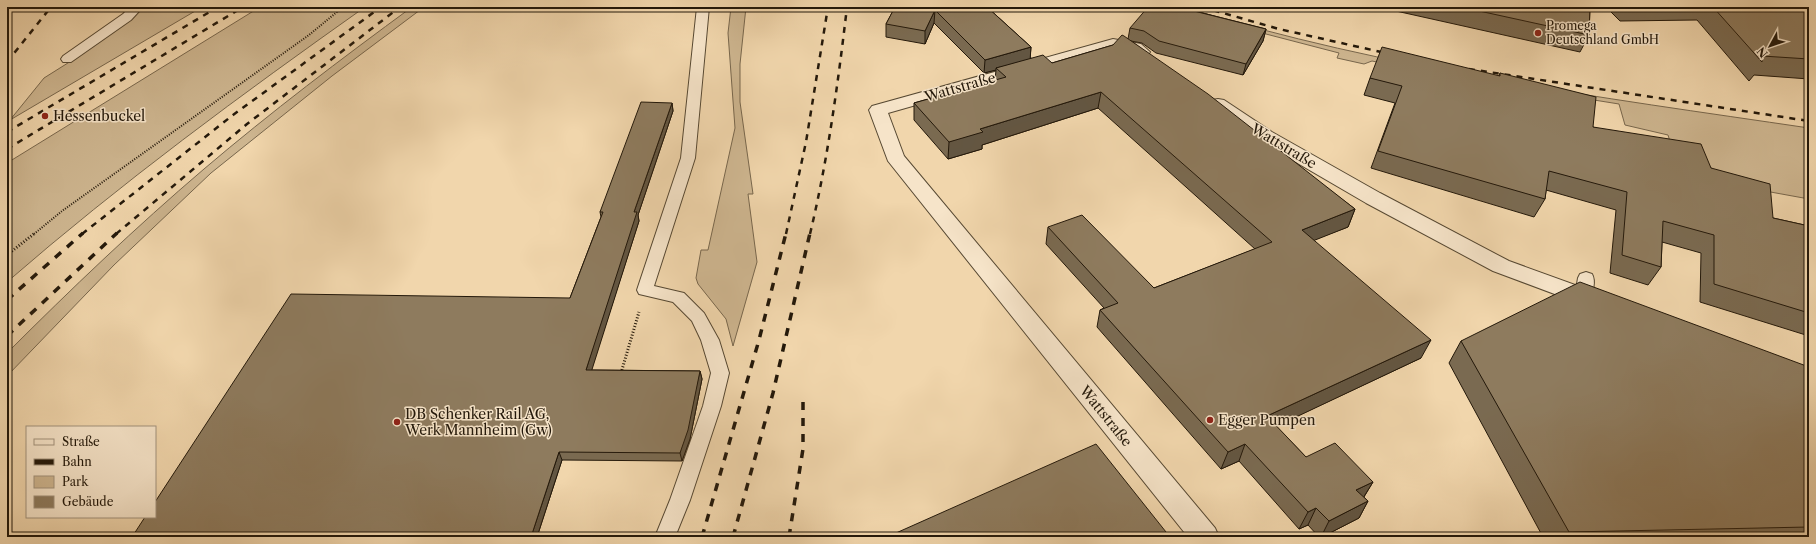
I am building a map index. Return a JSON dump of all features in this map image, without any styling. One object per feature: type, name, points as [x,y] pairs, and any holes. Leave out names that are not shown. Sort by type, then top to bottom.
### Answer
[{"type":"street","name":"Wattstraße","points":[[1154,61],[1135,48],[1112,44],[878,110],[895,157],[1205,537]]},
{"type":"street","name":"Wattstraße","points":[[1200,92],[1265,136],[1373,198],[1501,266],[1585,287],[1613,308]]},
{"type":"lane","points":[[67,59],[128,17],[137,7]]},
{"type":"lane","points":[[665,537],[680,500],[712,406],[720,373],[710,340],[698,317],[678,297],[645,290],[688,158],[703,7]]},
{"type":"path","points":[[7,255],[62,211],[297,43],[342,7]]},
{"type":"path","points":[[620,377],[645,290]]},
{"type":"green space","points":[[141,7],[202,7],[10,120],[44,78],[79,56]]},
{"type":"green space","points":[[260,7],[365,7],[273,73],[138,174],[7,282],[7,163]]},
{"type":"green space","points":[[412,7],[424,7],[332,76],[211,173],[114,265],[7,376],[7,353],[129,236],[204,169],[255,127]]},
{"type":"green space","points":[[731,7],[746,7],[740,64],[740,102],[753,194],[748,194],[757,262],[733,346],[726,319],[698,284],[696,278],[701,250],[708,250],[735,128],[728,33]]},
{"type":"green space","points":[[1183,7],[1260,29],[1415,65],[1572,93],[1809,128],[1809,199],[1699,179],[1672,148],[1668,135],[1625,125],[1619,104],[1444,76],[1372,61],[1364,64],[1337,58],[1339,53],[1189,14]]},
{"type":"building","points":[[895,7],[987,7],[1031,47],[985,60],[935,10],[925,31],[886,24]]},
{"type":"building","points":[[1148,7],[1183,7],[1182,8],[1266,29],[1246,64],[1159,41],[1144,31],[1130,28]]},
{"type":"building","points":[[1461,7],[1590,7],[1589,35]]},
{"type":"building","points":[[1713,7],[1809,7],[1809,59],[1762,56],[1762,62]]},
{"type":"building","points":[[1122,35],[1208,94],[1355,209],[1302,230],[1431,340],[1267,416],[1306,457],[1335,443],[1373,482],[1356,490],[1368,501],[1329,521],[1316,508],[1308,512],[1245,444],[1228,452],[1100,310],[1118,303],[1048,227],[1082,215],[1154,288],[1272,242],[1101,92],[980,129],[983,132],[949,142],[914,103],[1006,77],[996,68],[1043,55],[1052,63],[1113,45]]},
{"type":"building","points":[[1382,47],[1500,76],[1500,73],[1596,97],[1593,127],[1701,144],[1711,168],[1770,184],[1773,218],[1809,226],[1809,313],[1714,284],[1714,235],[1663,221],[1661,267],[1622,255],[1627,192],[1549,171],[1545,199],[1378,151],[1402,86],[1370,78]]},
{"type":"building","name":"DB Schenker Rail AG, Werk Mannheim (Gw)","points":[[641,102],[672,103],[634,212],[637,212],[586,370],[700,371],[688,430],[680,453],[559,452],[531,537],[132,537],[144,518],[156,518],[156,500],[291,294],[570,298],[603,212],[600,212]]},
{"type":"building","points":[[1580,282],[1809,367],[1809,527],[1569,532],[1461,341]]},
{"type":"building","points":[[1096,444],[1170,537],[887,537]]},
{"type":"railway","points":[[7,62],[51,7]]},
{"type":"railway","points":[[7,132],[218,7]]},
{"type":"railway","points":[[7,149],[243,7]]},
{"type":"railway","points":[[82,234],[233,115],[381,7]]},
{"type":"railway","points":[[116,234],[247,124],[400,7]]},
{"type":"railway","points":[[786,234],[806,142],[828,7]]},
{"type":"railway","points":[[810,234],[832,121],[847,7]]},
{"type":"railway","points":[[1202,7],[1279,29],[1390,54]]},
{"type":"railway","points":[[1469,69],[1809,121]]},
{"type":"railway","points":[[7,300],[83,233]]},
{"type":"railway","points":[[7,336],[117,233]]},
{"type":"railway","points":[[702,537],[759,340],[786,233]]},
{"type":"railway","points":[[733,537],[773,393],[810,233]]},
{"type":"railway","points":[[789,537],[803,449],[803,395]]},
{"type":"place","name":"Promega Deutschland GmbH","points":[[1538,33]]},
{"type":"place","name":"Hessenbuckel","points":[[45,116]]},
{"type":"place","name":"Egger Pumpen","points":[[1210,420]]},
{"type":"place","name":"DB Schenker Rail AG, Werk Mannheim (Gw)","points":[[397,422]]}]
